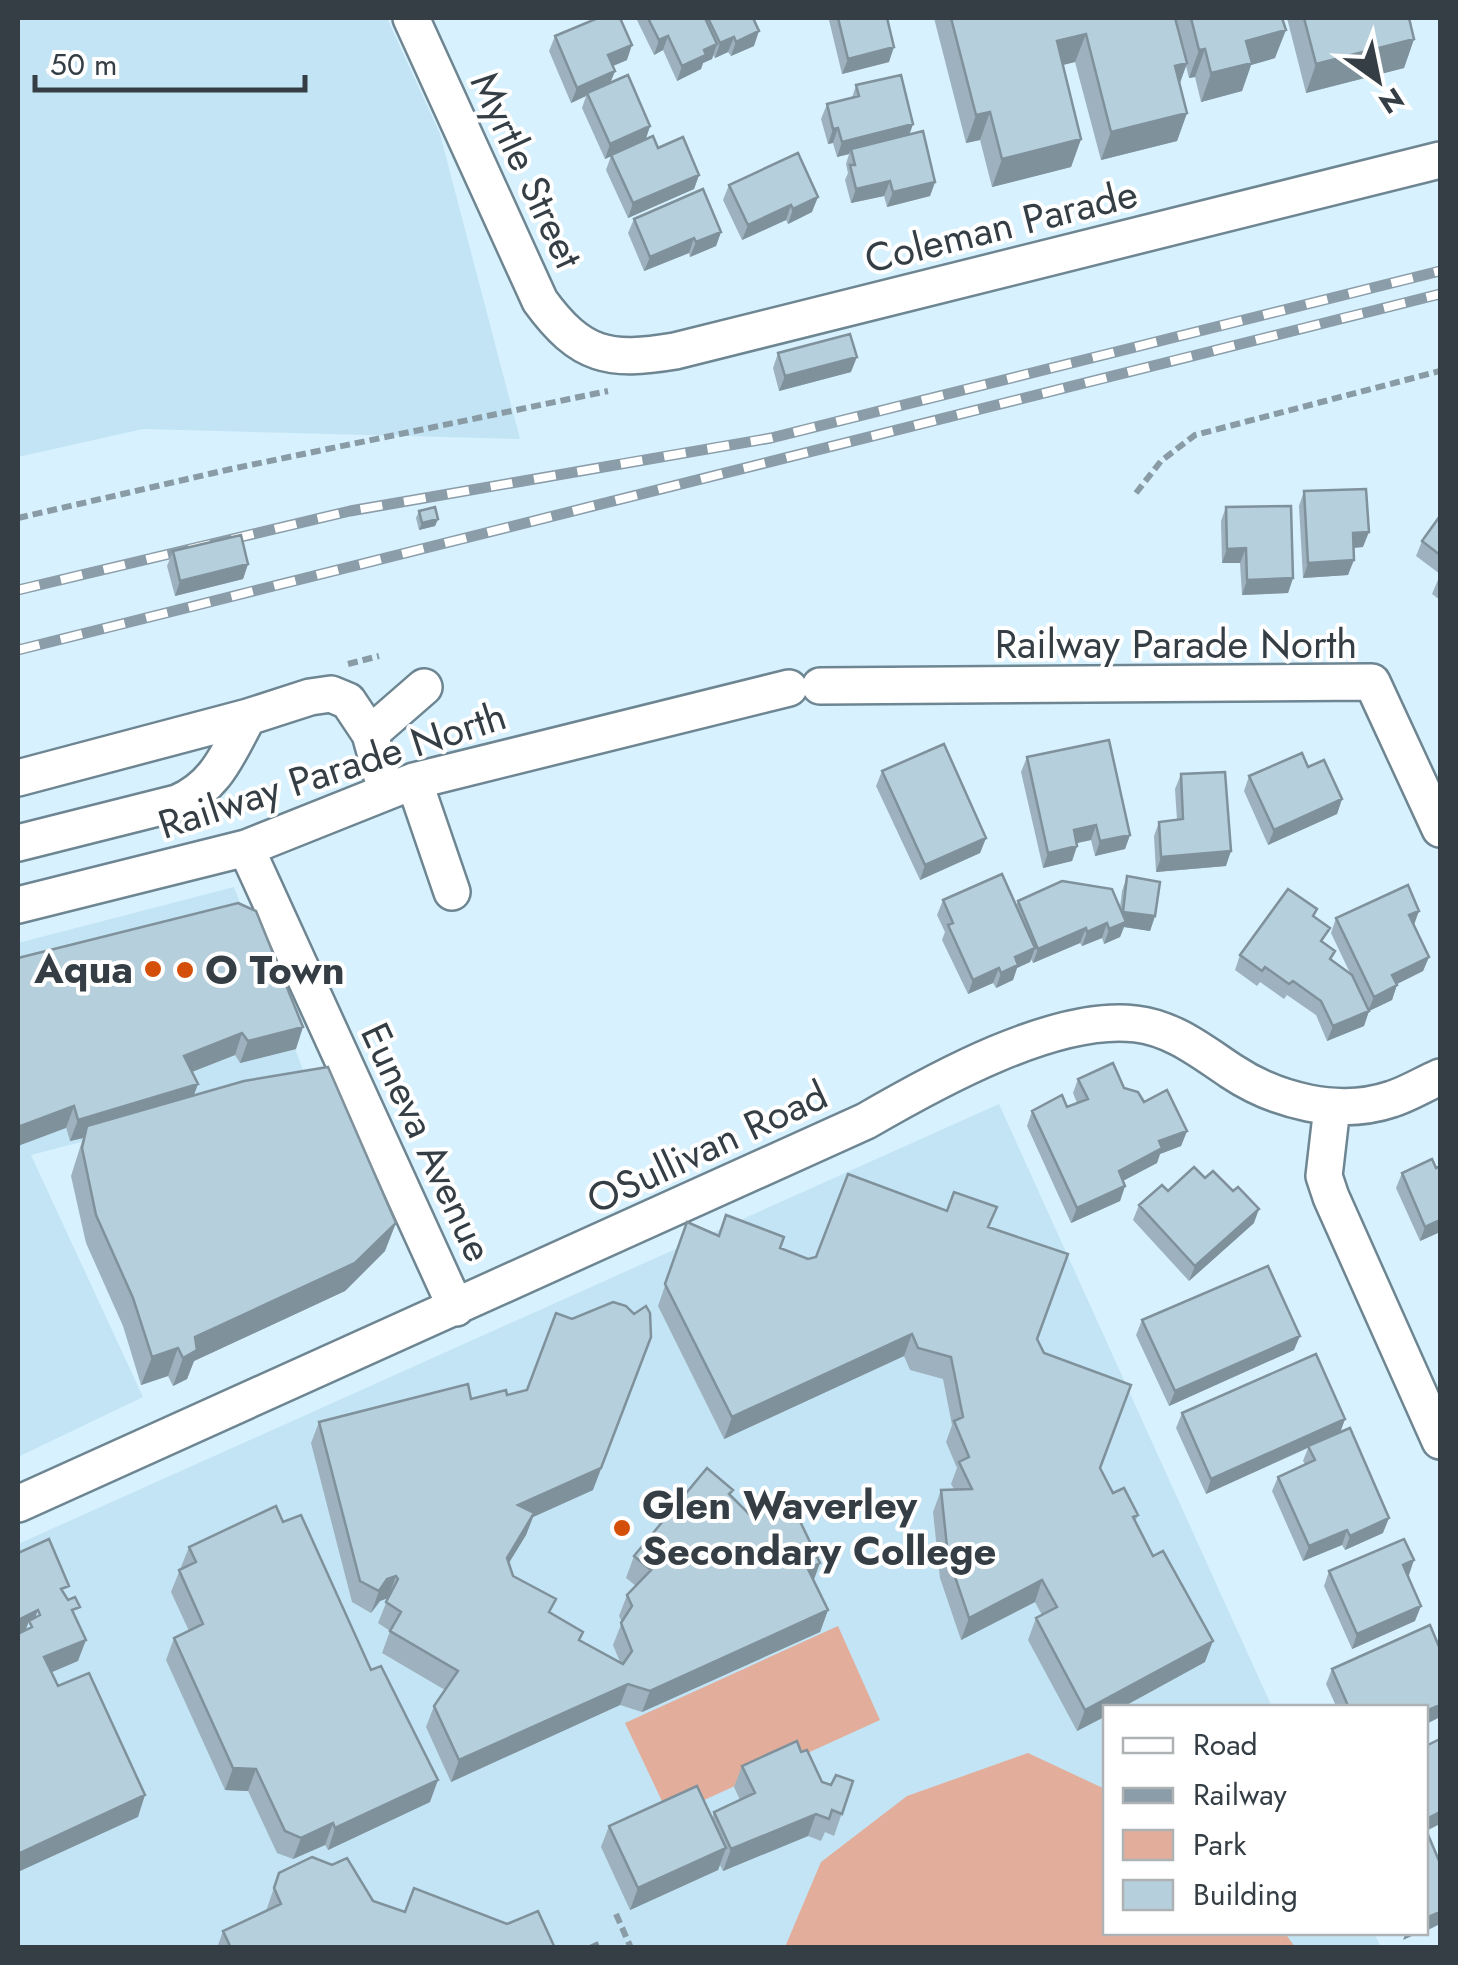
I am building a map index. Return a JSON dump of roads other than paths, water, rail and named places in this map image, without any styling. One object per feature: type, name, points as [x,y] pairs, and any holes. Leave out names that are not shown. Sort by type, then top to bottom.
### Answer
[{"type":"street","name":"Myrtle Street","points":[[411,18],[540,301],[560,328],[582,346]]},
{"type":"street","name":"Coleman Parade","points":[[582,346],[607,355],[636,358],[675,351],[1440,160]]},
{"type":"street","name":"Railway Parade North","points":[[18,904],[246,848],[400,786],[804,687],[1372,682],[1440,829]]},
{"type":"street","points":[[370,734],[424,687]]},
{"type":"street","points":[[18,778],[331,694],[348,701],[370,734],[452,892]]},
{"type":"street","points":[[18,843],[177,803],[198,794],[213,779],[248,718]]},
{"type":"street","name":"Euneva Avenue","points":[[246,848],[456,1308]]},
{"type":"street","name":"OSullivan Road","points":[[18,1504],[866,1121],[980,1062],[1074,1027],[1107,1022],[1141,1024],[1183,1038],[1242,1078],[1286,1098],[1332,1107],[1389,1100],[1440,1077]]},
{"type":"street","points":[[1332,1107],[1324,1176],[1330,1197],[1440,1441]]},
{"type":"railway","points":[[18,590],[350,511],[771,438],[1440,271]]},
{"type":"railway","points":[[18,650],[1440,294]]},
{"type":"place","name":"Aqua","points":[[153,969]]},
{"type":"place","name":"O Town","points":[[185,970]]},
{"type":"place","name":"Glen Waverley Secondary College","points":[[622,1528]]}]
